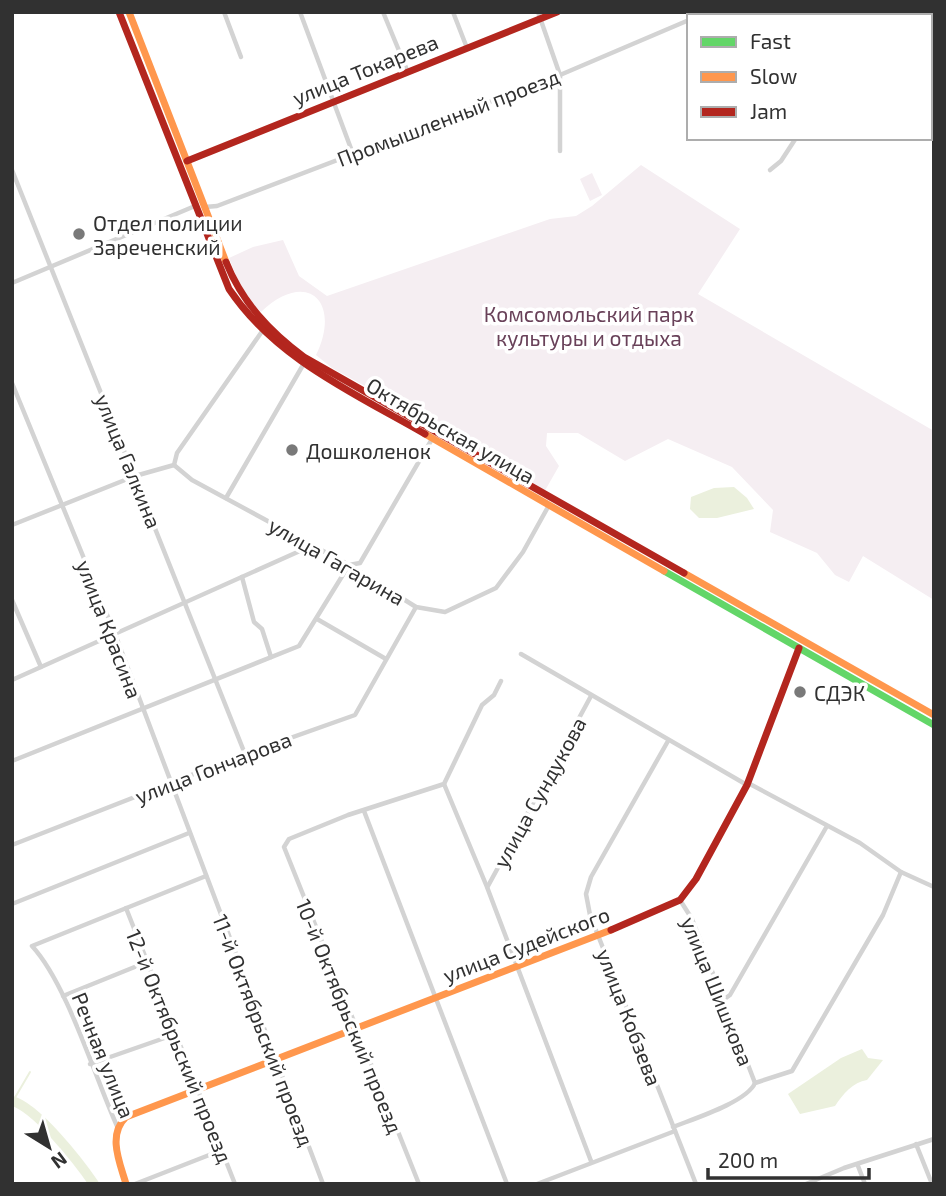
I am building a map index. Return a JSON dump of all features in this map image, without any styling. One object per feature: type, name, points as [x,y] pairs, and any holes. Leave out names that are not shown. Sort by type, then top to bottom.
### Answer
[{"type":"main road","name":"Октябрьская улица","points":[[119,12],[205,207],[240,294],[304,362],[801,645]]},
{"type":"main road","name":"Октябрьская улица","points":[[128,12],[183,162],[196,206],[232,294],[263,330],[304,362],[432,439],[548,507],[929,716],[934,725]]},
{"type":"main road","name":"улица Токарева","points":[[183,162],[467,48],[539,15],[558,12]]},
{"type":"main road","points":[[196,206],[205,207]]},
{"type":"main road","points":[[680,900],[695,879],[748,784],[801,645]]},
{"type":"main road","points":[[929,716],[934,704]]},
{"type":"main road","name":"улица Судейского","points":[[117,1126],[126,1117],[598,935],[680,900]]},
{"type":"main road","name":"Речная улица","points":[[117,1126],[116,1135],[126,1184]]},
{"type":"street","points":[[224,12],[241,57]]},
{"type":"street","points":[[300,12],[353,154]]},
{"type":"street","points":[[383,12],[407,70]]},
{"type":"street","points":[[453,12],[467,48]]},
{"type":"street","points":[[539,15],[560,75],[560,150]]},
{"type":"street","name":"Промышленный проезд","points":[[205,207],[217,206],[560,75],[687,21]]},
{"type":"street","points":[[770,170],[781,161],[795,140]]},
{"type":"street","name":"улица Галкина","points":[[12,170],[245,754]]},
{"type":"street","points":[[12,283],[196,206]]},
{"type":"street","points":[[12,526],[135,476],[174,465],[177,453],[263,330]]},
{"type":"street","points":[[226,498],[304,362]]},
{"type":"street","name":"улица Красина","points":[[12,383],[60,506],[115,634],[206,876]]},
{"type":"street","points":[[12,761],[299,646],[349,565],[360,563],[432,439]]},
{"type":"street","name":"улица Гагарина","points":[[174,465],[192,480],[349,565],[416,607],[444,612],[496,588],[523,552],[548,507]]},
{"type":"street","points":[[12,680],[312,546]]},
{"type":"street","points":[[242,577],[254,622],[262,629],[271,657]]},
{"type":"street","points":[[12,600],[41,667]]},
{"type":"street","name":"улица Гончарова","points":[[12,845],[245,754],[355,715],[416,607]]},
{"type":"street","points":[[317,619],[386,659]]},
{"type":"street","points":[[521,653],[668,741],[860,842],[901,872],[934,887]]},
{"type":"street","points":[[501,681],[494,695],[482,705],[444,784],[364,811],[507,1184]]},
{"type":"street","name":"улица Сундукова","points":[[487,887],[591,696]]},
{"type":"street","name":"улица Кобзева","points":[[668,741],[587,886],[590,915],[696,1184]]},
{"type":"street","points":[[444,784],[487,887],[591,1161]]},
{"type":"street","name":"10-й Октябрьский проезд","points":[[364,811],[289,839],[284,847],[419,1184]]},
{"type":"street","points":[[723,1000],[730,995],[827,826]]},
{"type":"street","points":[[12,904],[189,833]]},
{"type":"street","points":[[537,1184],[674,1129],[751,1091],[755,1083],[792,1071],[883,915],[901,872]]},
{"type":"street","points":[[126,908],[206,876]]},
{"type":"street","name":"11-й Октябрьский проезд","points":[[206,876],[323,1184]]},
{"type":"street","name":"улица Шишкова","points":[[680,900],[692,919],[755,1083]]},
{"type":"street","name":"Речная улица","points":[[117,1126],[63,996],[45,959],[32,946],[126,908]]},
{"type":"street","name":"12-й Октябрьский проезд","points":[[126,908],[235,1184]]},
{"type":"street","points":[[63,996],[147,962]]},
{"type":"street","points":[[90,1064],[176,1034]]},
{"type":"street","points":[[806,1184],[844,1168],[858,1166],[934,1139]]},
{"type":"street","points":[[916,1144],[932,1184]]},
{"type":"street","points":[[135,1184],[222,1150]]},
{"type":"street","points":[[858,1166],[864,1184]]},
{"type":"green space","name":"Комсомольский парк культуры и отдыха","points":[[641,165],[740,229],[698,294],[934,431],[934,600],[863,556],[849,582],[835,575],[817,553],[770,532],[773,510],[732,467],[668,439],[625,461],[578,433],[547,433],[546,446],[559,466],[543,494],[412,412],[332,368],[316,355],[325,320],[322,307],[315,297],[305,292],[293,293],[278,299],[261,312],[243,293],[229,258],[253,247],[283,240],[299,276],[327,296],[550,219],[576,216]]},
{"type":"green space","points":[[592,173],[602,195],[590,201],[580,179]]},
{"type":"shaded area","points":[[734,487],[747,498],[754,509],[717,518],[699,518],[690,509],[691,497],[714,488]]},
{"type":"shaded area","points":[[862,1049],[868,1058],[883,1060],[867,1080],[849,1089],[835,1106],[800,1114],[788,1094],[841,1058]]},
{"type":"waterway","points":[[13,1101],[30,1072]]},
{"type":"waterway","points":[[12,1101],[22,1105],[45,1124],[94,1184]]},
{"type":"traffic: fast","points":[[664,571],[934,725]]},
{"type":"traffic: slow","points":[[129,12],[226,262]]},
{"type":"traffic: slow","points":[[425,434],[664,571]]},
{"type":"traffic: slow","points":[[684,573],[934,715]]},
{"type":"traffic: slow","points":[[126,1184],[116,1141],[120,1124],[126,1117],[611,930]]},
{"type":"traffic: jam","points":[[119,12],[229,289],[248,314],[293,355],[344,389],[425,434]]},
{"type":"traffic: jam","points":[[187,161],[557,12]]},
{"type":"traffic: jam","points":[[226,262],[248,303],[279,337],[304,357],[684,573]]},
{"type":"traffic: jam","points":[[611,930],[680,900],[696,879],[747,785],[799,648]]},
{"type":"place","name":"Отдел полиции Зареченский","points":[[79,234]]},
{"type":"place","name":"Дошколенок","points":[[292,450]]},
{"type":"place","name":"СДЭК","points":[[800,692]]}]
